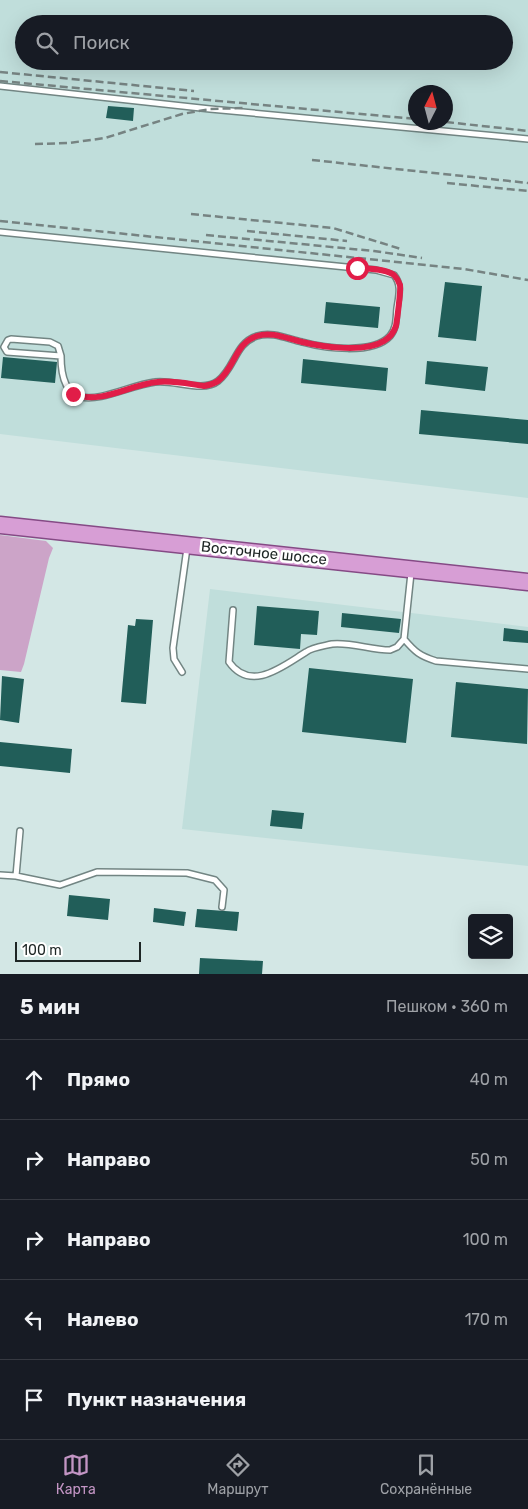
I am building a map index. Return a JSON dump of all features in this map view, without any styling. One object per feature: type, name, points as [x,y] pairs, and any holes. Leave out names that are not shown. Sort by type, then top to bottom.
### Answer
[{"type":"main road","name":"Восточное шоссе","points":[[0,525],[528,582]]},
{"type":"lane","points":[[0,86],[210,109],[528,139]]},
{"type":"lane","points":[[0,232],[376,270],[394,275],[400,285],[395,328],[384,342],[366,347],[340,347],[271,335],[260,335],[245,342],[218,381],[204,386],[155,382],[99,397],[79,396],[73,394],[68,387],[62,368],[61,356],[58,346],[50,342],[11,339],[8,340],[4,347],[7,352],[61,356]]},
{"type":"lane","points":[[182,672],[174,659],[173,648],[188,545]]},
{"type":"lane","points":[[234,610],[228,662],[240,674],[251,676],[280,670],[307,651],[334,644],[390,650],[397,647],[404,638],[411,570]]},
{"type":"lane","points":[[404,638],[415,652],[422,657],[436,661],[528,669]]},
{"type":"lane","points":[[16,876],[20,831]]},
{"type":"lane","points":[[0,876],[16,876],[60,885],[97,872],[187,873],[215,880],[224,890],[222,907]]},
{"type":"shaded area","points":[[0,0],[528,0],[528,498],[0,434]]},
{"type":"shaded area","points":[[0,535],[46,541],[53,548],[21,672],[0,670]]},
{"type":"shaded area","points":[[210,589],[528,627],[528,866],[182,829]]},
{"type":"building","points":[[108,106],[134,108],[133,121],[106,118]]},
{"type":"building","points":[[445,282],[482,286],[476,341],[438,337]]},
{"type":"building","points":[[326,302],[380,307],[378,328],[324,323]]},
{"type":"building","points":[[3,357],[57,362],[55,383],[1,378]]},
{"type":"building","points":[[303,359],[388,368],[386,391],[301,383]]},
{"type":"building","points":[[427,361],[488,367],[485,391],[425,384]]},
{"type":"building","points":[[421,410],[528,420],[528,444],[419,434]]},
{"type":"building","points":[[257,606],[319,611],[317,635],[301,634],[300,649],[254,645]]},
{"type":"building","points":[[342,613],[401,619],[399,633],[341,627]]},
{"type":"building","points":[[136,619],[153,620],[146,704],[121,702],[128,625],[135,626]]},
{"type":"building","points":[[504,628],[528,631],[528,643],[503,641]]},
{"type":"building","points":[[309,668],[413,679],[406,743],[302,732]]},
{"type":"building","points":[[2,676],[24,679],[19,723],[0,720]]},
{"type":"building","points":[[456,682],[528,689],[527,744],[451,737]]},
{"type":"building","points":[[0,742],[72,749],[70,773],[0,766]]},
{"type":"building","points":[[272,810],[304,813],[302,829],[270,826]]},
{"type":"building","points":[[69,895],[110,899],[108,920],[67,916]]},
{"type":"building","points":[[154,908],[186,912],[184,926],[153,922]]},
{"type":"building","points":[[197,909],[239,912],[237,931],[195,927]]},
{"type":"building","points":[[200,958],[263,961],[262,974],[199,974]]},
{"type":"railway","points":[[0,72],[194,91]]},
{"type":"railway","points":[[0,81],[408,118]]},
{"type":"railway","points":[[35,144],[69,143],[105,138],[182,114],[210,109],[243,108]]},
{"type":"railway","points":[[453,123],[528,131]]},
{"type":"railway","points":[[312,160],[528,183]]},
{"type":"railway","points":[[447,183],[528,191]]},
{"type":"railway","points":[[191,214],[333,228],[401,249]]},
{"type":"railway","points":[[0,221],[464,269],[528,280]]},
{"type":"railway","points":[[247,231],[347,241]]},
{"type":"railway","points":[[206,235],[374,251],[422,258]]},
{"type":"route","points":[[73,394],[88,398],[99,397],[155,382],[204,386],[211,384],[218,381],[224,374],[245,342],[260,335],[284,337],[323,346],[354,348],[384,342],[395,328],[400,285],[394,275],[387,272],[357,268]]}]
